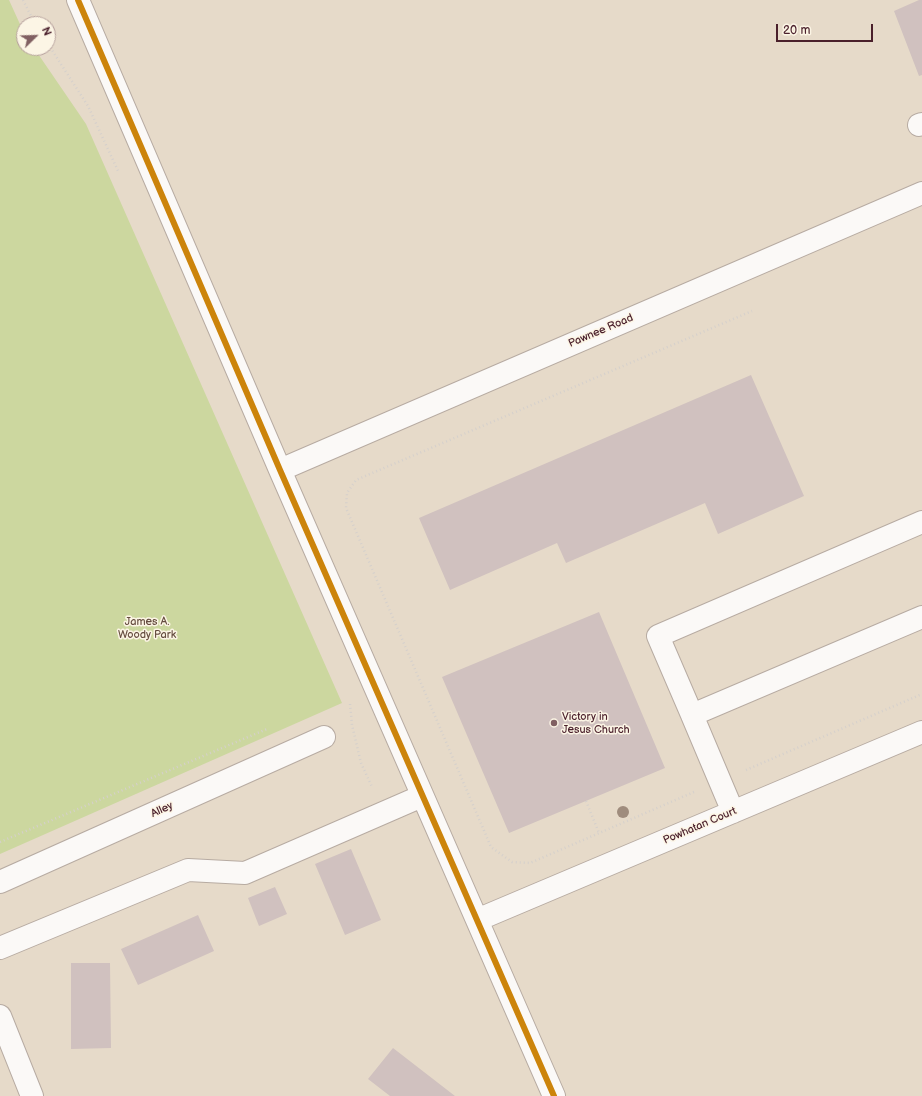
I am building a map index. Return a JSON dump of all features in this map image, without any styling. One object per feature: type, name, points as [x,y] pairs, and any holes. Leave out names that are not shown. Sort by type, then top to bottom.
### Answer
[{"type":"street","points":[[78,0],[280,470],[554,1096]]},
{"type":"street","name":"Pawnee Road","points":[[280,470],[922,193]]},
{"type":"street","points":[[733,812],[658,636],[922,522]]},
{"type":"street","points":[[692,715],[922,617]]},
{"type":"street","name":"Powhatan Court","points":[[477,920],[922,732]]},
{"type":"street","name":"Alley","points":[[0,882],[324,737]]},
{"type":"street","points":[[0,948],[188,870],[245,873],[422,796]]},
{"type":"street","points":[[0,1016],[32,1096]]},
{"type":"path","points":[[23,0],[30,16]]},
{"type":"path","points":[[56,56],[88,106],[122,178]]},
{"type":"path","points":[[752,311],[356,480],[347,493],[346,508],[491,847],[512,862],[530,863],[922,694]]},
{"type":"path","points":[[349,697],[352,725],[361,763],[384,813]]},
{"type":"path","points":[[0,842],[268,729]]},
{"type":"path","points":[[586,802],[598,833]]},
{"type":"green space","name":"James A. Woody Park","points":[[0,0],[9,0],[16,16],[16,56],[39,56],[86,124],[342,703],[0,854]]},
{"type":"building","points":[[922,0],[922,75],[919,76],[894,11]]},
{"type":"building","points":[[751,375],[804,496],[718,534],[705,503],[566,563],[557,543],[450,590],[419,518]]},
{"type":"building","name":"Victory in Jesus Church","points":[[599,612],[665,768],[509,833],[442,677]]},
{"type":"building","points":[[351,849],[381,920],[345,935],[315,864]]},
{"type":"building","points":[[275,887],[287,914],[259,926],[248,898]]},
{"type":"building","points":[[198,915],[214,951],[138,985],[121,949]]},
{"type":"building","points":[[71,963],[110,963],[111,1048],[71,1049]]},
{"type":"building","points":[[393,1048],[455,1096],[390,1096],[368,1079]]},
{"type":"transit line","points":[[78,0],[280,470],[554,1096]]},
{"type":"place","name":"Victory in Jesus Church","points":[[554,723]]}]
